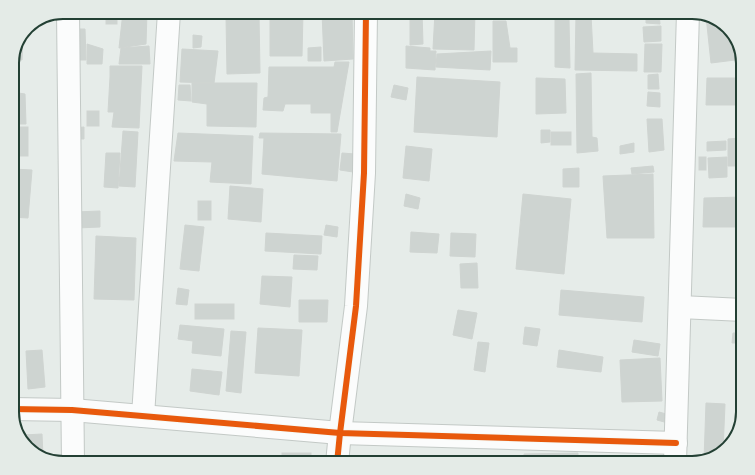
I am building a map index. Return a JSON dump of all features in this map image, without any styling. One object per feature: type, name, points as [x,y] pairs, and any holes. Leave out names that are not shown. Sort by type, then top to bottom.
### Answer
[{"type":"street","points":[[68,19],[73,456]]},
{"type":"street","points":[[143,416],[169,19]]},
{"type":"street","points":[[338,456],[356,306],[364,173],[366,19]]},
{"type":"street","points":[[19,409],[72,410],[340,433],[676,453],[688,19]]},
{"type":"street","points":[[680,307],[736,310]]},
{"type":"building","points":[[106,19],[117,19],[117,24],[106,24]]},
{"type":"building","points":[[122,19],[147,19],[146,44],[119,48]]},
{"type":"building","points":[[226,19],[259,19],[260,73],[227,74]]},
{"type":"building","points":[[270,19],[303,19],[302,56],[270,56]]},
{"type":"building","points":[[322,19],[352,19],[353,59],[324,61]]},
{"type":"building","points":[[410,19],[422,19],[423,44],[410,45]]},
{"type":"building","points":[[435,19],[475,19],[474,50],[433,49]]},
{"type":"building","points":[[555,19],[569,20],[570,68],[555,67]]},
{"type":"building","points":[[576,19],[591,19],[593,53],[637,54],[637,71],[575,70]]},
{"type":"building","points":[[646,19],[660,19],[660,24],[646,23]]},
{"type":"building","points":[[493,21],[506,21],[510,48],[517,48],[517,62],[493,62]]},
{"type":"building","points":[[707,21],[717,26],[729,38],[734,49],[736,60],[711,63]]},
{"type":"building","points":[[661,26],[661,41],[644,42],[643,27]]},
{"type":"building","points":[[69,29],[85,29],[86,60],[70,60]]},
{"type":"building","points":[[193,35],[202,36],[201,47],[193,48]]},
{"type":"building","points":[[87,44],[103,49],[102,64],[87,64]]},
{"type":"building","points":[[645,44],[662,44],[661,72],[644,72]]},
{"type":"building","points":[[23,46],[22,60],[19,60],[20,51]]},
{"type":"building","points":[[149,46],[150,64],[119,64],[121,48]]},
{"type":"building","points":[[406,46],[430,48],[430,51],[436,51],[435,70],[406,68]]},
{"type":"building","points":[[321,47],[321,61],[308,61],[308,48]]},
{"type":"building","points":[[182,49],[218,51],[214,83],[180,82]]},
{"type":"building","points":[[491,51],[490,70],[436,67],[437,54]]},
{"type":"building","points":[[335,62],[349,62],[337,132],[331,132],[331,113],[311,113],[311,104],[285,104],[283,111],[263,110],[264,98],[268,97],[269,67],[334,67]]},
{"type":"building","points":[[110,66],[142,66],[139,128],[112,127],[114,112],[108,112]]},
{"type":"building","points":[[591,73],[592,137],[597,138],[598,151],[577,153],[576,74]]},
{"type":"building","points":[[658,74],[659,89],[648,89],[648,75]]},
{"type":"building","points":[[417,77],[500,82],[497,137],[414,132]]},
{"type":"building","points":[[536,78],[565,79],[566,113],[536,114]]},
{"type":"building","points":[[707,78],[736,78],[736,105],[706,105]]},
{"type":"building","points":[[192,83],[257,83],[256,127],[207,126],[207,104],[192,102]]},
{"type":"building","points":[[179,85],[190,85],[191,101],[178,100]]},
{"type":"building","points":[[394,85],[408,88],[406,100],[391,97]]},
{"type":"building","points":[[648,92],[660,93],[660,107],[647,106]]},
{"type":"building","points":[[19,93],[25,94],[26,124],[19,124]]},
{"type":"building","points":[[87,111],[99,111],[99,126],[87,126]]},
{"type":"building","points":[[647,119],[662,119],[664,150],[649,152]]},
{"type":"building","points":[[19,127],[28,127],[28,156],[19,156]]},
{"type":"building","points":[[84,127],[84,139],[73,139],[73,128]]},
{"type":"building","points":[[541,130],[550,130],[550,142],[541,143]]},
{"type":"building","points":[[123,131],[138,132],[135,187],[119,186]]},
{"type":"building","points":[[551,132],[571,132],[571,145],[551,145]]},
{"type":"building","points":[[178,133],[253,136],[251,184],[210,182],[212,162],[174,161]]},
{"type":"building","points":[[260,133],[341,134],[337,181],[262,174],[264,138],[259,138]]},
{"type":"building","points":[[736,138],[736,166],[728,166],[728,139]]},
{"type":"building","points":[[726,141],[726,150],[707,151],[707,142]]},
{"type":"building","points":[[634,143],[634,152],[620,154],[620,146]]},
{"type":"building","points":[[406,146],[432,149],[429,181],[403,178]]},
{"type":"building","points":[[106,153],[120,153],[118,188],[104,187]]},
{"type":"building","points":[[342,153],[355,154],[353,172],[340,170]]},
{"type":"building","points":[[699,157],[706,157],[706,170],[699,170]]},
{"type":"building","points":[[727,157],[727,177],[709,178],[708,158]]},
{"type":"building","points":[[653,166],[654,172],[632,174],[631,168]]},
{"type":"building","points":[[579,168],[579,187],[563,187],[563,169]]},
{"type":"building","points":[[19,169],[32,170],[28,218],[19,217]]},
{"type":"building","points":[[653,174],[654,238],[607,238],[603,176]]},
{"type":"building","points":[[230,186],[263,189],[261,222],[228,219]]},
{"type":"building","points":[[406,194],[420,198],[418,209],[404,206]]},
{"type":"building","points":[[523,194],[571,199],[564,274],[516,269]]},
{"type":"building","points":[[736,197],[736,227],[703,227],[704,198]]},
{"type":"building","points":[[198,201],[211,201],[211,220],[198,220]]},
{"type":"building","points":[[100,211],[100,227],[76,228],[75,212]]},
{"type":"building","points":[[185,225],[204,227],[199,271],[180,269]]},
{"type":"building","points":[[326,225],[338,227],[337,237],[324,235]]},
{"type":"building","points":[[411,232],[439,234],[437,253],[410,252]]},
{"type":"building","points":[[266,233],[322,236],[321,254],[265,251]]},
{"type":"building","points":[[451,233],[476,234],[475,257],[450,256]]},
{"type":"building","points":[[96,236],[136,238],[134,300],[94,299]]},
{"type":"building","points":[[294,255],[318,256],[317,270],[293,269]]},
{"type":"building","points":[[477,263],[478,288],[461,288],[460,264]]},
{"type":"building","points":[[262,276],[292,277],[290,307],[260,304]]},
{"type":"building","points":[[178,288],[189,290],[187,305],[176,304]]},
{"type":"building","points":[[561,290],[644,297],[642,322],[559,315]]},
{"type":"building","points":[[299,300],[328,300],[327,322],[299,322]]},
{"type":"building","points":[[195,304],[234,304],[234,319],[195,319]]},
{"type":"building","points":[[458,310],[477,313],[472,339],[453,335]]},
{"type":"building","points":[[180,325],[224,329],[221,356],[192,353],[193,341],[178,339]]},
{"type":"building","points":[[525,327],[540,329],[537,346],[523,344]]},
{"type":"building","points":[[258,328],[302,330],[299,376],[255,373]]},
{"type":"building","points":[[231,331],[246,332],[241,393],[226,391]]},
{"type":"building","points":[[733,333],[736,333],[736,343],[732,343]]},
{"type":"building","points":[[634,340],[660,344],[658,356],[632,352]]},
{"type":"building","points":[[478,342],[489,343],[485,372],[474,370]]},
{"type":"building","points":[[42,350],[45,387],[28,389],[26,351]]},
{"type":"building","points":[[559,350],[603,357],[601,372],[557,367]]},
{"type":"building","points":[[660,358],[662,401],[622,402],[620,360]]},
{"type":"building","points":[[192,369],[222,372],[219,395],[190,391]]},
{"type":"building","points":[[706,403],[725,404],[723,443],[719,447],[704,455]]},
{"type":"building","points":[[659,412],[670,415],[668,423],[657,420]]},
{"type":"building","points":[[42,434],[43,451],[38,449],[26,435]]},
{"type":"building","points":[[282,453],[311,453],[311,456],[282,456]]},
{"type":"building","points":[[578,453],[578,456],[524,456],[524,454]]},
{"type":"cycle path","points":[[338,456],[356,306],[364,173],[366,19]]},
{"type":"cycle path","points":[[19,409],[72,410],[340,433],[676,443]]}]
